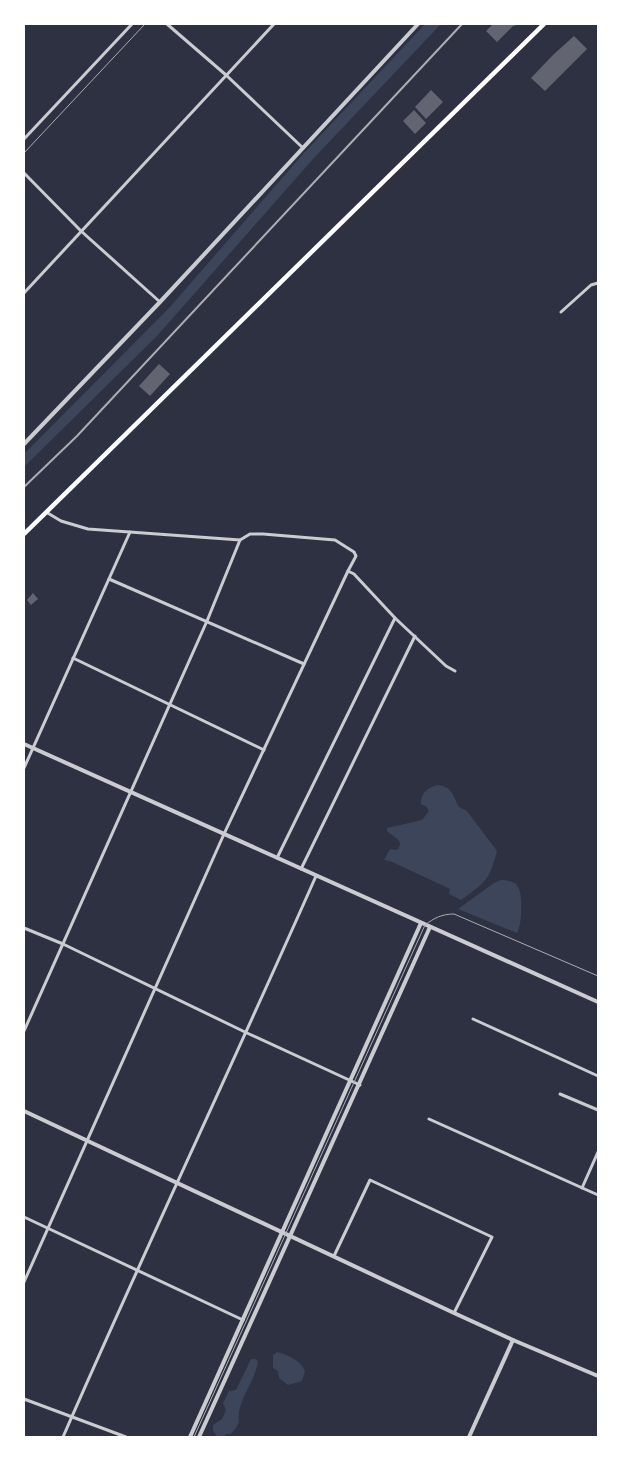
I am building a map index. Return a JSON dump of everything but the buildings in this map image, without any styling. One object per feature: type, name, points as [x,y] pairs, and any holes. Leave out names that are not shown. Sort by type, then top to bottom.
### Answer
[{"type":"main road","points":[[24,534],[544,24]]},
{"type":"street","points":[[24,139],[132,24]]},
{"type":"street","points":[[167,24],[226,75],[304,148]]},
{"type":"street","points":[[24,293],[274,24]]},
{"type":"street","points":[[24,444],[160,302],[418,24]]},
{"type":"street","points":[[24,173],[81,231],[160,302]]},
{"type":"street","points":[[561,312],[592,285],[598,283]]},
{"type":"street","points":[[24,1282],[224,834],[356,556],[354,552],[335,540],[250,534],[240,540],[88,529],[61,520],[46,512]]},
{"type":"street","points":[[24,768],[130,532]]},
{"type":"street","points":[[24,1031],[207,621],[240,540]]},
{"type":"street","points":[[348,571],[354,574],[395,618],[446,666],[455,671]]},
{"type":"street","points":[[109,579],[304,664]]},
{"type":"street","points":[[277,858],[395,618]]},
{"type":"street","points":[[300,869],[415,636]]},
{"type":"street","points":[[73,658],[169,706],[264,750]]},
{"type":"street","points":[[24,744],[598,1002]]},
{"type":"street","points":[[63,1437],[316,876]]},
{"type":"street","points":[[190,1437],[421,923]]},
{"type":"street","points":[[199,1437],[430,927]]},
{"type":"street","points":[[24,928],[63,944],[246,1034],[360,1085]]},
{"type":"street","points":[[473,1019],[598,1076]]},
{"type":"street","points":[[560,1094],[598,1110]]},
{"type":"street","points":[[24,1111],[454,1314],[598,1376]]},
{"type":"street","points":[[428,1119],[598,1195]]},
{"type":"street","points":[[582,1188],[598,1152]]},
{"type":"street","points":[[334,1256],[370,1180],[492,1237],[454,1314]]},
{"type":"street","points":[[24,1217],[243,1320]]},
{"type":"street","points":[[469,1437],[513,1340]]},
{"type":"street","points":[[24,1400],[126,1437]]},
{"type":"shaded area","points":[[425,24],[441,24],[313,159],[157,336],[24,467],[24,454],[169,308],[303,154]]},
{"type":"shaded area","points":[[437,785],[446,787],[449,790],[459,807],[467,811],[497,851],[489,875],[476,889],[461,900],[449,894],[450,889],[384,860],[390,849],[397,850],[400,844],[398,839],[387,831],[387,828],[422,820],[429,811],[427,807],[421,804],[423,794],[431,787]]},
{"type":"shaded area","points":[[501,880],[513,882],[519,888],[521,908],[517,933],[458,909]]},
{"type":"shaded area","points":[[277,1352],[289,1356],[303,1367],[305,1371],[302,1381],[288,1385],[279,1378],[278,1371],[273,1368],[273,1355]]},
{"type":"shaded area","points":[[251,1359],[256,1359],[258,1362],[242,1402],[237,1426],[231,1434],[226,1434],[225,1437],[217,1437],[213,1430],[213,1425],[222,1419],[226,1410],[223,1403],[229,1391],[236,1390]]},
{"type":"tram line","points":[[24,153],[145,24]]},
{"type":"tram line","points":[[194,1437],[425,925],[438,917],[454,914],[598,976]]},
{"type":"railway","points":[[24,487],[77,436],[462,24]]}]
